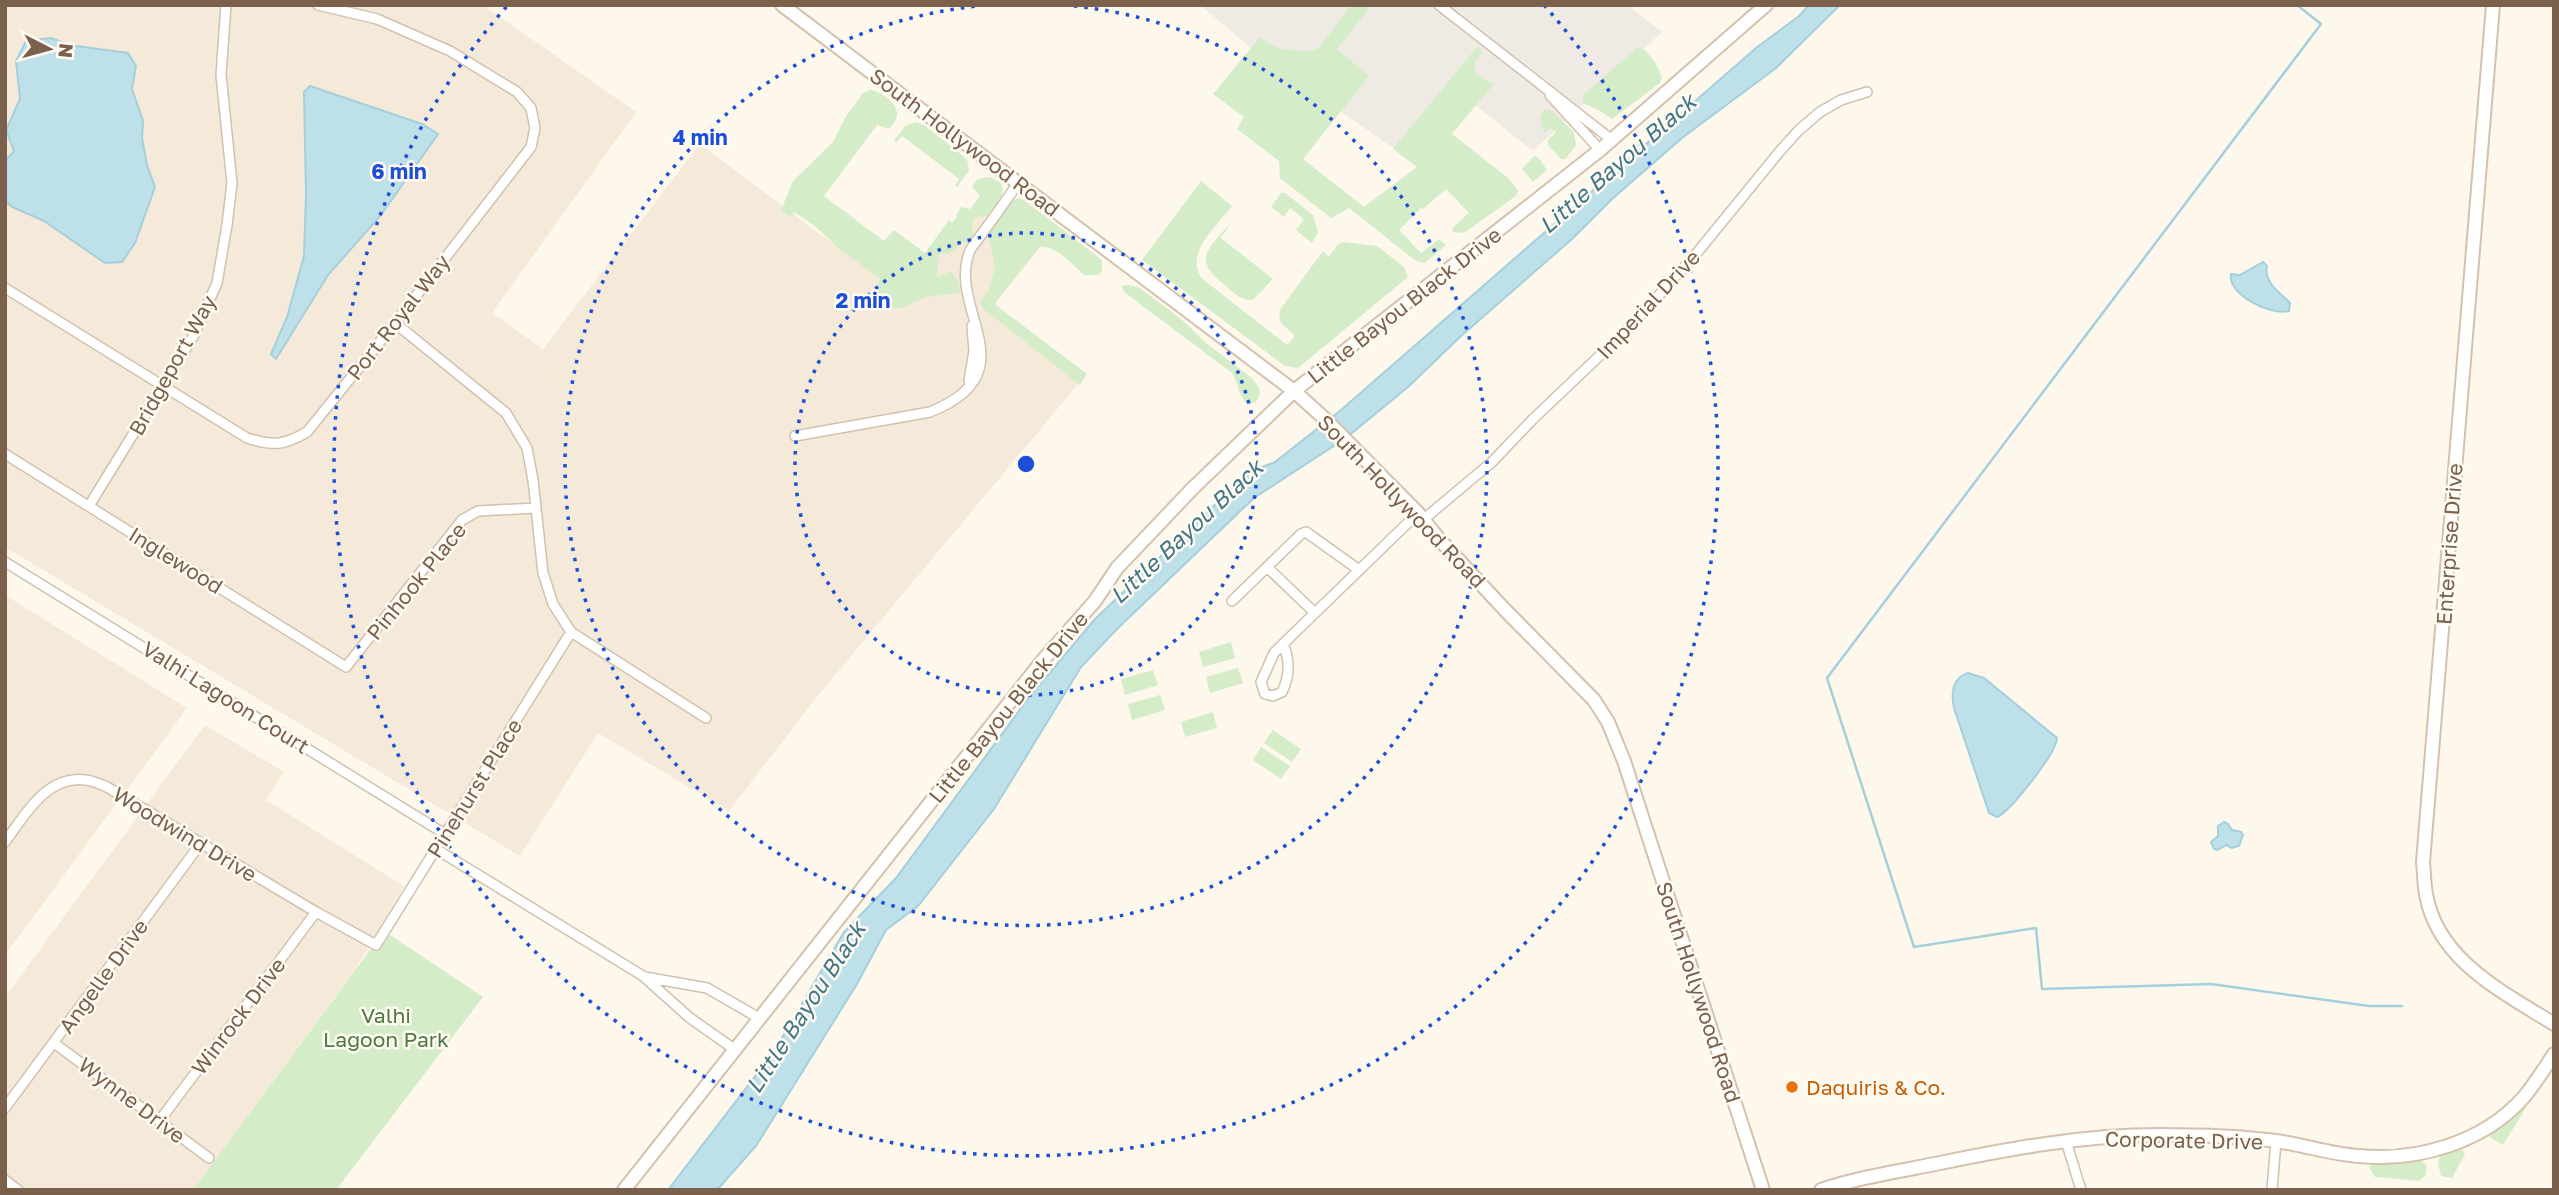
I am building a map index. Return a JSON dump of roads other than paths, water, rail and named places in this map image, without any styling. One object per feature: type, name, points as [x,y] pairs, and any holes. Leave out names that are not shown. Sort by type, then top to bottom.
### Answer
[{"type":"main road","name":"South Hollywood Road","points":[[782,5],[1294,391],[1421,516],[1486,590],[1594,700],[1608,722],[1624,761],[1763,1190]]},
{"type":"main road","name":"Little Bayou Black Drive","points":[[624,1190],[1043,660],[1095,601],[1117,568],[1192,489],[1294,391],[1600,150],[1766,5]]},
{"type":"main road","name":"Enterprise Drive","points":[[2493,5],[2423,862],[2426,896],[2438,929],[2454,952],[2480,977],[2554,1024]]},
{"type":"main road","name":"Corporate Drive","points":[[1821,1190],[1850,1180],[2066,1140],[2160,1135],[2276,1141],[2363,1157],[2430,1150],[2474,1135],[2500,1118],[2522,1099],[2554,1054]]},
{"type":"street","name":"Bridgeport Way","points":[[89,506],[194,335],[217,283],[232,183],[221,75],[226,5]]},
{"type":"street","name":"Port Royal Way","points":[[5,288],[247,438],[271,445],[291,442],[307,432],[531,147],[535,128],[531,108],[517,92],[450,51],[377,19],[318,5]]},
{"type":"street","points":[[1439,5],[1612,139]]},
{"type":"street","points":[[1547,91],[1600,150]]},
{"type":"street","name":"Imperial Drive","points":[[1283,644],[1287,655],[1288,680],[1282,692],[1273,696],[1265,694],[1261,682],[1274,653],[1283,644],[1359,570],[1421,516],[1492,463],[1533,419],[1632,325],[1696,254],[1799,130],[1820,112],[1841,100],[1867,92]]},
{"type":"street","points":[[796,436],[930,412],[943,407],[966,389],[974,351],[966,270],[969,253],[1019,182]]},
{"type":"street","points":[[395,323],[506,413],[527,448],[534,480],[543,573],[553,604],[571,632],[706,718]]},
{"type":"street","name":"Inglewood","points":[[5,454],[346,667]]},
{"type":"street","name":"Pinhook Place","points":[[346,667],[462,520],[478,511],[536,508]]},
{"type":"street","points":[[1232,601],[1301,534],[1306,533],[1359,570]]},
{"type":"street","name":"Valhi Lagoon Court","points":[[5,562],[445,834]]},
{"type":"street","points":[[1267,566],[1315,613]]},
{"type":"street","name":"Pinehurst Place","points":[[376,945],[571,632]]},
{"type":"street","name":"Woodwind Drive","points":[[5,842],[41,795],[60,782],[85,779],[107,787],[376,945]]},
{"type":"street","name":"Angelle Drive","points":[[5,1108],[201,843]]},
{"type":"street","points":[[436,849],[643,976],[690,1018],[734,1049]]},
{"type":"street","name":"Winrock Drive","points":[[160,1120],[316,912]]},
{"type":"street","points":[[643,976],[707,988],[759,1018]]},
{"type":"street","name":"Wynne Drive","points":[[54,1043],[209,1158]]},
{"type":"street","points":[[2066,1140],[2081,1190]]},
{"type":"street","points":[[2272,1190],[2276,1141]]},
{"type":"street","points":[[5,1180],[18,1190]]},
{"type":"water","name":"Little Bayou Black","points":[[1809,5],[1840,5],[1776,68],[1682,138],[1611,200],[1572,239],[1460,337],[1408,387],[1346,438],[1254,498],[1117,629],[1081,667],[994,809],[918,906],[886,930],[857,984],[756,1146],[717,1190],[668,1190],[773,1053],[844,932],[896,878],[1030,696],[1095,619],[1242,479],[1275,462],[1341,410],[1756,48],[1799,16]]},
{"type":"water","points":[[51,38],[69,45],[128,53],[136,66],[132,89],[143,121],[142,138],[155,187],[135,243],[122,262],[105,263],[44,221],[12,207],[5,201],[5,161],[14,151],[6,130],[20,99],[16,61],[26,41]]},
{"type":"water","points":[[310,86],[422,124],[438,134],[381,215],[328,275],[276,359],[271,354],[287,317],[304,256],[304,92]]},
{"type":"water","points":[[2263,262],[2267,266],[2270,282],[2290,303],[2289,311],[2271,310],[2251,302],[2232,282],[2231,274],[2240,275]]},
{"type":"water","points":[[1968,673],[1984,678],[2057,738],[2049,756],[2032,781],[2012,805],[1997,817],[1989,813],[1954,708],[1954,687],[1963,675]]},
{"type":"water","points":[[2224,822],[2243,835],[2239,846],[2232,848],[2226,845],[2218,850],[2214,849],[2211,842],[2218,836],[2218,826]]},
{"type":"waterway","points":[[2297,5],[2321,24],[1827,678],[1914,947],[2036,928],[2042,989],[2211,984],[2369,1006],[2402,1006]]},
{"type":"place","name":"Daquiris & Co.","points":[[1792,1087]]},
{"type":"park label","name":"Valhi Lagoon Park","points":[[386,1027]]}]
